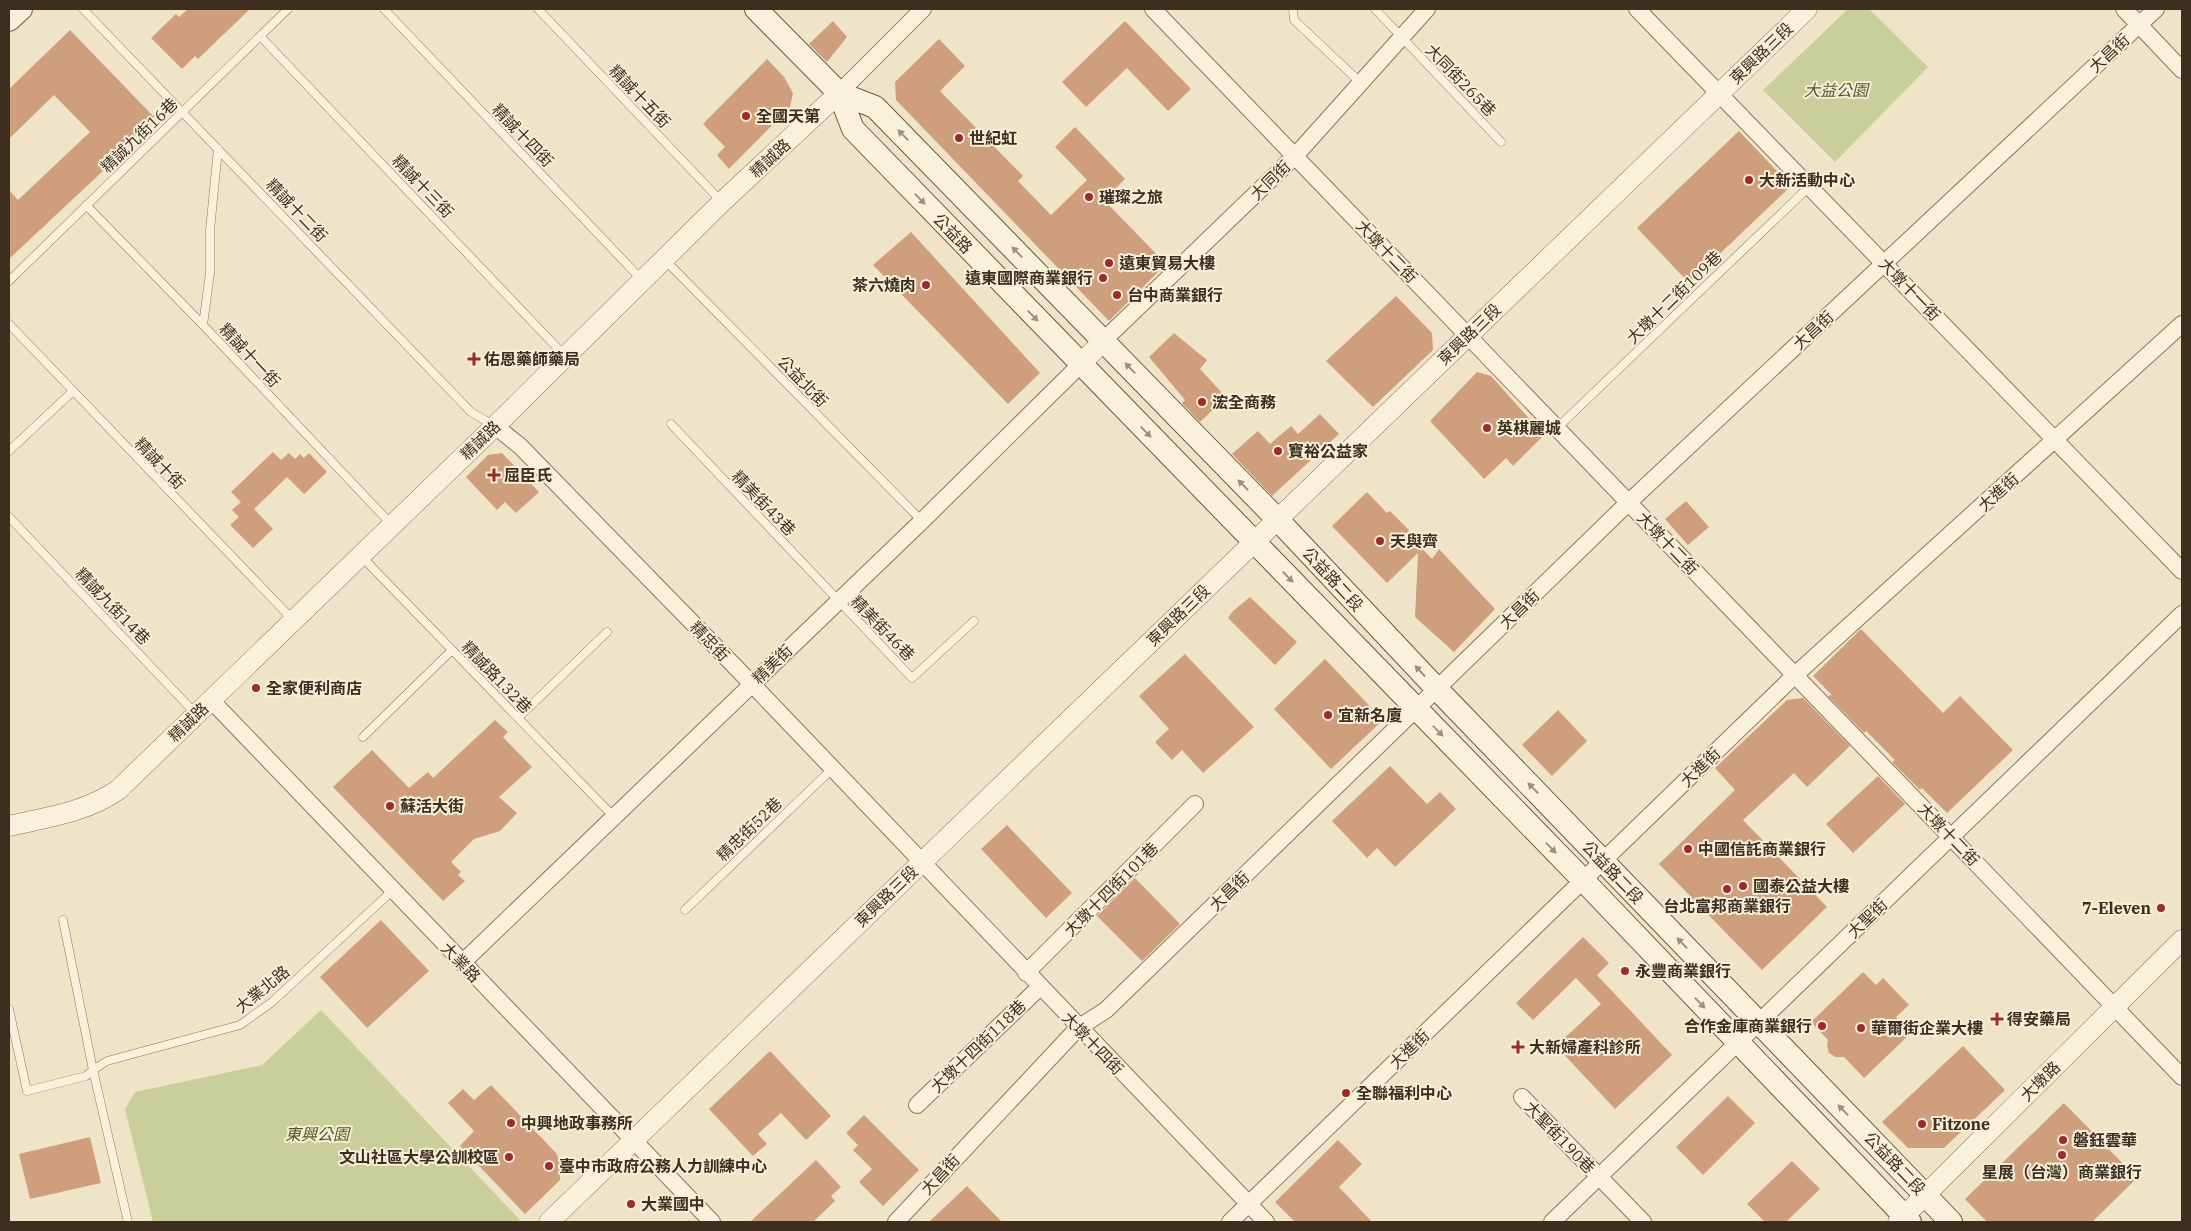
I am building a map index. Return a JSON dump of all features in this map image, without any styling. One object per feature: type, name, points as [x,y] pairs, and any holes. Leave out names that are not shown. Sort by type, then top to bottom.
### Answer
[{"type":"main road","name":"公益路","points":[[756,9],[839,93],[853,129],[1080,365],[1254,542]]},
{"type":"main road","name":"公益路","points":[[839,93],[876,107],[1277,520]]},
{"type":"main road","name":"公益路二段","points":[[1277,520],[1437,689],[1951,1222]]},
{"type":"main road","name":"公益路二段","points":[[1254,542],[1583,880],[1904,1220]]},
{"type":"street","name":"精誠路","points":[[9,826],[79,810],[99,803],[118,790],[495,426],[722,202],[839,93],[923,9]]},
{"type":"street","name":"大墩十二街","points":[[1153,9],[2182,1077]]},
{"type":"street","name":"大同街","points":[[1104,341],[1295,156],[1427,9]]},
{"type":"street","name":"大墩十一街","points":[[1637,9],[2182,570]]},
{"type":"street","name":"東興路三段","points":[[548,1222],[1807,9]]},
{"type":"street","points":[[2124,9],[2182,70]]},
{"type":"street","name":"大昌街","points":[[896,1222],[1078,1028],[1106,1010],[1629,502],[2156,9]]},
{"type":"street","name":"大進街","points":[[1230,1222],[1795,675],[2182,324]]},
{"type":"street","points":[[1080,365],[1104,341]]},
{"type":"street","name":"精美街","points":[[462,963],[838,600],[922,522],[1080,365]]},
{"type":"street","name":"精忠街","points":[[495,426],[520,446],[752,684],[920,862]]},
{"type":"street","name":"大聖街","points":[[1552,1222],[2182,614]]},
{"type":"street","name":"大業路","points":[[211,700],[392,891],[712,1222]]},
{"type":"street","name":"大墩十四街101巷","points":[[1026,973],[1195,804]]},
{"type":"street","name":"大墩十四街","points":[[920,862],[1266,1222]]},
{"type":"street","name":"大墩路","points":[[1904,1220],[1926,1195],[2182,940]]},
{"type":"street","name":"大墩十四街118巷","points":[[917,1105],[1040,986]]},
{"type":"street","name":"大聖街190巷","points":[[1522,1097],[1643,1222]]},
{"type":"lane","name":"精誠十二街","points":[[83,9],[471,412],[495,426]]},
{"type":"lane","name":"精誠九街16巷","points":[[9,281],[288,9]]},
{"type":"lane","name":"精誠十四街","points":[[384,9],[643,280]]},
{"type":"lane","name":"精誠十五街","points":[[538,9],[722,202]]},
{"type":"lane","points":[[1293,9],[1294,20],[1360,83]]},
{"type":"lane","name":"大同街265巷","points":[[1375,9],[1501,142]]},
{"type":"lane","name":"精誠十三街","points":[[260,36],[565,356]]},
{"type":"lane","points":[[203,325],[210,273],[210,230],[218,149]]},
{"type":"lane","name":"大墩十二街109巷","points":[[1557,428],[1810,186]]},
{"type":"lane","name":"精誠十一街","points":[[86,205],[203,325],[392,525]]},
{"type":"lane","name":"公益北街","points":[[664,259],[922,522]]},
{"type":"lane","name":"精誠十街","points":[[9,324],[292,620]]},
{"type":"lane","points":[[9,451],[72,392]]},
{"type":"lane","name":"精美街43巷","points":[[670,424],[838,600]]},
{"type":"lane","name":"精誠九街14巷","points":[[9,517],[196,714]]},
{"type":"lane","name":"精誠路132巷","points":[[361,556],[614,817]]},
{"type":"lane","name":"精美街46巷","points":[[838,600],[912,678],[974,621]]},
{"type":"lane","points":[[518,718],[607,632]]},
{"type":"lane","points":[[363,737],[452,650]]},
{"type":"lane","name":"精忠街52巷","points":[[686,910],[832,769]]},
{"type":"lane","name":"大業北路","points":[[9,1009],[27,1091],[86,1076],[107,1061],[240,1025],[272,1002],[392,891]]},
{"type":"lane","points":[[63,920],[93,1070],[128,1222]]},
{"type":"green space","name":"大益公園","points":[[1848,9],[1869,9],[1928,67],[1835,162],[1763,90]]},
{"type":"green space","name":"東興公園","points":[[321,1010],[520,1220],[517,1222],[153,1222],[125,1109],[135,1092],[262,1065]]},
{"type":"building","points":[[188,9],[250,9],[198,59],[195,56],[182,69],[151,38],[176,14],[179,17]]},
{"type":"building","points":[[833,21],[847,37],[827,62],[809,44]]},
{"type":"building","points":[[1125,21],[1191,89],[1168,111],[1127,68],[1086,107],[1062,82]]},
{"type":"building","points":[[70,30],[154,117],[103,166],[105,169],[9,259],[9,190],[18,200],[90,132],[54,95],[9,139],[9,89]]},
{"type":"building","points":[[939,39],[965,66],[940,91],[1023,176],[1018,181],[1051,215],[1087,180],[1055,147],[1075,127],[1125,179],[1104,200],[1166,264],[1109,321],[896,100],[895,82]]},
{"type":"building","name":"全國天第","points":[[767,59],[784,77],[793,93],[790,107],[729,169],[717,155],[725,147],[703,124]]},
{"type":"building","points":[[1739,131],[1791,186],[1689,283],[1637,228]]},
{"type":"building","points":[[911,232],[1040,373],[1008,404],[873,265]]},
{"type":"building","points":[[1396,296],[1432,333],[1433,350],[1373,407],[1326,361]]},
{"type":"building","points":[[1174,333],[1207,360],[1200,369],[1226,397],[1200,422],[1182,403],[1185,400],[1149,357]]},
{"type":"building","name":"英棋麗城","points":[[1477,372],[1491,376],[1544,435],[1513,466],[1506,458],[1484,479],[1430,421]]},
{"type":"building","name":"寶裕公益家","points":[[1320,414],[1339,434],[1272,496],[1232,454],[1258,431],[1270,444],[1291,426],[1298,434]]},
{"type":"building","points":[[273,452],[281,460],[289,453],[295,459],[300,454],[304,458],[309,453],[327,472],[304,494],[287,477],[254,509],[273,529],[253,548],[230,525],[239,517],[232,510],[241,502],[231,492]]},
{"type":"building","points":[[502,453],[539,492],[516,513],[505,502],[497,510],[466,477],[488,455]]},
{"type":"building","points":[[1367,492],[1387,513],[1390,511],[1409,530],[1407,533],[1432,559],[1439,549],[1495,609],[1454,652],[1415,617],[1418,553],[1387,583],[1332,526]]},
{"type":"building","points":[[1686,501],[1709,527],[1688,545],[1665,519]]},
{"type":"building","points":[[1250,597],[1297,642],[1275,665],[1228,618],[1233,611]]},
{"type":"building","points":[[1861,629],[1943,713],[1960,696],[2013,750],[1947,813],[1892,762],[1895,760],[1866,731],[1864,733],[1828,696],[1832,695],[1813,676]]},
{"type":"building","points":[[1185,654],[1254,727],[1203,773],[1182,750],[1172,760],[1155,742],[1169,729],[1139,696]]},
{"type":"building","name":"宜新名廈","points":[[1325,659],[1383,720],[1331,769],[1274,709]]},
{"type":"building","name":"國泰公益大樓","points":[[1803,698],[1850,746],[1807,787],[1794,773],[1743,820],[1827,907],[1762,970],[1659,864],[1735,790],[1715,768],[1787,700]]},
{"type":"building","points":[[1558,710],[1587,741],[1552,776],[1522,745]]},
{"type":"building","name":"蘇活大街","points":[[495,720],[508,732],[503,737],[532,767],[499,797],[517,813],[500,831],[474,839],[451,862],[461,872],[458,875],[465,881],[443,901],[333,787],[372,750],[409,788],[428,772],[433,778]]},
{"type":"building","points":[[1390,766],[1427,804],[1440,792],[1456,809],[1395,867],[1377,848],[1367,858],[1332,821]]},
{"type":"building","points":[[1878,776],[1905,804],[1853,853],[1826,824]]},
{"type":"building","points":[[1007,825],[1072,893],[1046,918],[981,849]]},
{"type":"building","points":[[1135,878],[1180,924],[1142,961],[1097,916]]},
{"type":"building","points":[[381,920],[429,971],[367,1028],[320,977]]},
{"type":"building","points":[[1583,937],[1609,963],[1597,975],[1672,1055],[1615,1109],[1556,1046],[1601,1004],[1576,978],[1533,1020],[1516,1003]]},
{"type":"building","name":"華爾街企業大樓","points":[[1863,972],[1876,985],[1883,978],[1909,1005],[1896,1017],[1911,1033],[1864,1078],[1844,1057],[1836,1057],[1829,1053],[1828,1040],[1811,1022]]},
{"type":"building","points":[[1963,1046],[2005,1090],[1944,1148],[1908,1148],[1882,1122]]},
{"type":"building","points":[[770,1051],[831,1116],[806,1140],[781,1113],[758,1134],[767,1144],[753,1156],[709,1109]]},
{"type":"building","points":[[491,1085],[556,1153],[561,1163],[560,1180],[525,1214],[460,1146],[474,1131],[448,1103],[463,1089],[474,1100]]},
{"type":"building","points":[[1728,1096],[1755,1123],[1703,1175],[1676,1147]]},
{"type":"building","name":"磐鈺雲華","points":[[2064,1103],[2137,1178],[2092,1222],[1987,1222],[1965,1199]]},
{"type":"building","points":[[864,1115],[919,1170],[883,1206],[859,1182],[872,1169],[853,1150],[858,1145],[846,1133]]},
{"type":"building","points":[[90,1137],[101,1183],[30,1199],[19,1154]]},
{"type":"building","points":[[1338,1140],[1362,1164],[1339,1187],[1372,1222],[1295,1222],[1275,1202]]},
{"type":"building","points":[[816,1160],[841,1187],[831,1196],[835,1201],[813,1222],[750,1222]]},
{"type":"building","points":[[1792,1161],[1820,1189],[1786,1222],[1765,1222],[1747,1204]]},
{"type":"building","points":[[967,1186],[1002,1222],[929,1222]]},
{"type":"place","name":"全國天第","points":[[746,116]]},
{"type":"place","name":"世紀虹","points":[[959,138]]},
{"type":"place","name":"大新活動中心","points":[[1749,180]]},
{"type":"place","name":"璀璨之旅","points":[[1089,197]]},
{"type":"place","name":"遠東貿易大樓","points":[[1109,263]]},
{"type":"place","name":"遠東國際商業銀行","points":[[1103,278]]},
{"type":"place","name":"茶六燒肉","points":[[926,285]]},
{"type":"place","name":"台中商業銀行","points":[[1117,295]]},
{"type":"place","name":"佑恩藥師藥局","points":[[474,359]]},
{"type":"place","name":"浤全商務","points":[[1202,402]]},
{"type":"place","name":"英棋麗城","points":[[1487,428]]},
{"type":"place","name":"寶裕公益家","points":[[1278,451]]},
{"type":"place","name":"屈臣氏","points":[[494,475]]},
{"type":"place","name":"天與齊","points":[[1380,541]]},
{"type":"place","name":"全家便利商店","points":[[256,688]]},
{"type":"place","name":"宜新名廈","points":[[1328,715]]},
{"type":"place","name":"蘇活大街","points":[[390,806]]},
{"type":"place","name":"中國信託商業銀行","points":[[1688,849]]},
{"type":"place","name":"國泰公益大樓","points":[[1743,886]]},
{"type":"place","name":"台北富邦商業銀行","points":[[1727,889]]},
{"type":"place","name":"7-Eleven","points":[[2161,908]]},
{"type":"place","name":"永豐商業銀行","points":[[1625,971]]},
{"type":"place","name":"得安藥局","points":[[1997,1019]]},
{"type":"place","name":"合作金庫商業銀行","points":[[1822,1026]]},
{"type":"place","name":"華爾街企業大樓","points":[[1861,1028]]},
{"type":"place","name":"大新婦產科診所","points":[[1518,1047]]},
{"type":"place","name":"全聯福利中心","points":[[1346,1093]]},
{"type":"place","name":"中興地政事務所","points":[[511,1123]]},
{"type":"place","name":"Fitzone","points":[[1922,1124]]},
{"type":"place","name":"磐鈺雲華","points":[[2063,1140]]},
{"type":"place","name":"星展（台灣）商業銀行","points":[[2062,1155]]},
{"type":"place","name":"文山社區大學公訓校區","points":[[509,1157]]},
{"type":"place","name":"臺中市政府公務人力訓練中心","points":[[549,1166]]},
{"type":"place","name":"大業國中","points":[[631,1204]]}]
